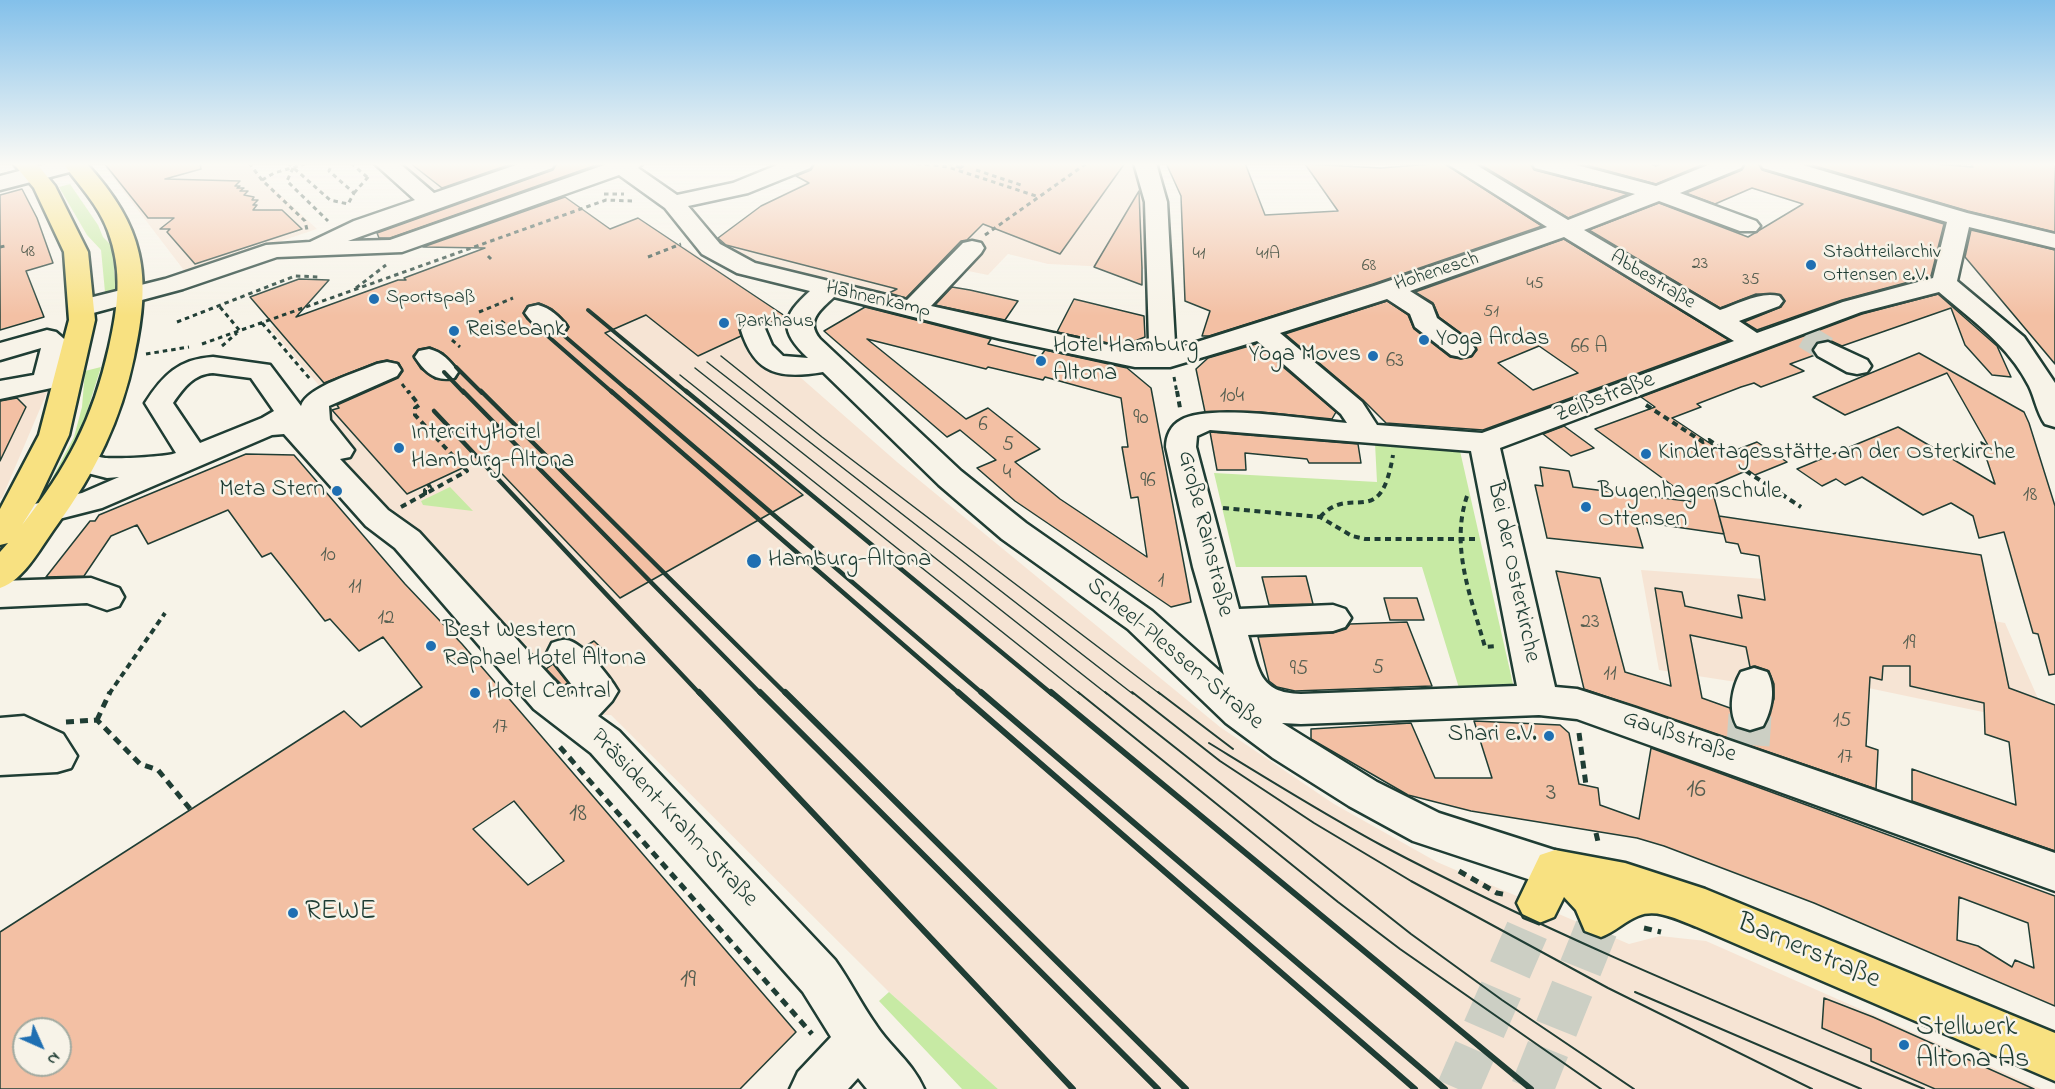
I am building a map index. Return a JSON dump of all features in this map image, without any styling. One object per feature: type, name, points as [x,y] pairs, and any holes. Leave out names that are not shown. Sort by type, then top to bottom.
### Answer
[{"type":"main road","points":[[3,526],[54,435],[82,314],[76,252],[57,214]]},
{"type":"main road","points":[[0,576],[49,512],[83,462],[108,406],[132,302],[123,233],[112,214]]},
{"type":"main road","points":[[1547,886],[1578,880],[1591,892],[1601,917],[1625,899],[1656,892]]},
{"type":"main road","name":"Barnerstraße","points":[[1547,886],[1656,892],[1705,909],[2055,1057]]},
{"type":"street","points":[[82,314],[132,302],[169,300],[320,238],[395,214]]},
{"type":"street","points":[[320,238],[393,247],[488,214]]},
{"type":"street","points":[[278,255],[360,264],[389,262],[526,214]]},
{"type":"street","name":"Hahnenkamp","points":[[682,214],[717,254],[738,265],[1001,331],[1135,359],[1170,359]]},
{"type":"street","points":[[1157,214],[1162,343],[1170,359]]},
{"type":"street","name":"Abbestraße","points":[[1539,214],[1754,342]]},
{"type":"street","name":"Hohenesch","points":[[1170,359],[1473,262],[1606,214]]},
{"type":"street","points":[[1716,214],[1748,226]]},
{"type":"street","points":[[1946,214],[2055,241]]},
{"type":"street","points":[[1960,218],[1936,276],[2014,343],[2043,386],[2055,418]]},
{"type":"street","points":[[913,309],[980,240]]},
{"type":"street","name":"Zeißstraße","points":[[1189,427],[1210,421],[1400,434],[1484,443],[1754,342],[1798,332],[1852,307],[1936,276]]},
{"type":"street","name":"Scheel-Plessen-Straße","points":[[828,289],[806,309],[799,322],[805,340],[818,362],[950,478],[1014,531],[1140,620],[1239,712],[1287,747],[1363,794],[1547,886]]},
{"type":"street","points":[[1389,289],[1423,311],[1424,321],[1461,349]]},
{"type":"street","points":[[1718,320],[1770,301]]},
{"type":"street","points":[[1261,331],[1352,408],[1362,423],[1363,432]]},
{"type":"street","points":[[766,337],[769,361],[777,366],[793,369],[818,362]]},
{"type":"street","points":[[0,390],[46,381],[56,344],[46,338],[8,360]]},
{"type":"street","points":[[1828,350],[1857,366]]},
{"type":"street","points":[[3,526],[91,501],[272,425],[291,413],[260,371],[202,364],[186,370],[168,387],[159,403],[186,460]]},
{"type":"street","points":[[398,373],[318,399],[314,408],[315,421],[393,511],[577,713]]},
{"type":"street","name":"Präsident-Krahn-Straße","points":[[272,425],[287,426],[300,433],[377,518],[407,540],[547,698],[577,713],[819,976],[842,1008],[838,1065],[899,1089]]},
{"type":"street","name":"Große Rainstraße","points":[[1189,427],[1180,440],[1195,509],[1226,623],[1248,687],[1265,702],[1285,709]]},
{"type":"street","name":"Bei der Osterkirche","points":[[1484,443],[1539,700]]},
{"type":"street","points":[[83,462],[114,468],[186,460]]},
{"type":"street","points":[[0,594],[91,590],[107,597],[81,603],[0,605]]},
{"type":"street","points":[[1226,623],[1333,618]]},
{"type":"street","points":[[565,653],[577,713]]},
{"type":"street","name":"Gaußstraße","points":[[1285,709],[1539,700],[1749,726],[2055,873]]},
{"type":"street","points":[[0,734],[24,732],[49,745],[0,748]]},
{"type":"street","points":[[0,759],[56,739]]},
{"type":"path","points":[[297,214],[305,221],[308,234],[320,238],[329,222],[321,214]]},
{"type":"path","points":[[118,362],[140,355],[199,345],[567,214]]},
{"type":"path","points":[[980,240],[1014,214]]},
{"type":"path","points":[[530,227],[534,231]]},
{"type":"path","points":[[524,229],[529,233]]},
{"type":"path","points":[[648,257],[700,237]]},
{"type":"path","points":[[489,242],[492,246]]},
{"type":"path","points":[[0,247],[5,246]]},
{"type":"path","points":[[461,251],[466,255]]},
{"type":"path","points":[[353,290],[389,262]]},
{"type":"path","points":[[177,322],[295,276],[320,277]]},
{"type":"path","points":[[220,307],[240,331]]},
{"type":"path","points":[[479,312],[526,319]]},
{"type":"path","points":[[262,323],[317,387]]},
{"type":"path","name":"Große Rainstraße","points":[[1170,359],[1182,417],[1189,427]]},
{"type":"path","points":[[398,373],[399,381],[417,399],[419,405],[415,408],[416,415],[467,471],[413,501]]},
{"type":"path","points":[[1625,391],[1704,443],[1709,440],[1729,453]]},
{"type":"path","points":[[1320,517],[1329,507],[1359,505],[1381,495],[1388,486],[1395,445],[1400,434]]},
{"type":"path","points":[[1746,471],[1801,507]]},
{"type":"path","points":[[425,495],[425,490],[430,487],[428,484]]},
{"type":"path","points":[[1195,509],[1223,508],[1320,517],[1352,536],[1365,538],[1458,541],[1479,538],[1506,542]]},
{"type":"path","points":[[1458,541],[1485,646],[1528,646]]},
{"type":"path","points":[[56,739],[97,720],[112,688],[165,614]]},
{"type":"path","points":[[577,713],[838,1065]]},
{"type":"path","points":[[97,720],[140,764],[158,770],[191,810]]},
{"type":"path","points":[[1582,757],[1586,785]]},
{"type":"path","points":[[1596,833],[1601,852]]},
{"type":"path","points":[[1450,866],[1497,893]]},
{"type":"shaded area","points":[[141,214],[301,214],[317,229],[186,273]]},
{"type":"shaded area","points":[[578,214],[590,214],[653,259],[685,247],[786,317],[752,335],[897,462],[1220,727],[1334,804],[1437,862],[1629,944],[1660,936],[1706,941],[2041,1089],[998,1089],[889,992],[611,715],[599,715],[568,704],[300,421],[328,396],[270,328]]},
{"type":"shaded area","points":[[751,214],[1146,214],[1149,269],[1048,264],[1008,254],[988,275],[968,271],[958,273],[903,301],[761,267],[723,247],[716,240]]},
{"type":"shaded area","points":[[51,383],[2,498],[0,499],[0,394]]},
{"type":"shaded area","points":[[1641,570],[1764,579],[2005,623],[2050,726],[1830,680],[1833,687],[1746,674],[1749,684],[1659,670]]},
{"type":"green space","points":[[75,214],[90,214],[103,237],[112,246],[116,290],[105,292],[101,250],[87,235]]},
{"type":"green space","points":[[101,367],[79,437],[53,485],[48,486],[74,437],[82,407],[85,371]]},
{"type":"green space","points":[[1375,443],[1460,451],[1513,684],[1459,688],[1422,567],[1236,567],[1214,473],[1377,482]]},
{"type":"green space","points":[[450,487],[473,511],[423,505],[421,501]]},
{"type":"green space","points":[[889,992],[998,1089],[962,1089],[879,1001]]},
{"type":"building","points":[[0,214],[35,214],[53,263],[26,271],[44,317],[0,330]]},
{"type":"building","points":[[145,214],[286,214],[302,229],[195,264],[167,232],[170,229],[160,229],[174,218],[148,218]]},
{"type":"building","points":[[431,214],[458,214],[390,238],[379,238],[377,233]]},
{"type":"building","points":[[517,214],[589,214],[610,229],[638,218],[785,316],[766,325],[754,320],[745,322],[739,329],[741,336],[698,356],[646,315],[605,333],[803,495],[620,598],[486,457],[407,494],[332,410],[339,408],[337,405],[398,378],[403,371],[399,363],[387,360],[377,362],[324,383],[250,297],[299,279],[329,280],[296,317],[398,280],[406,280],[404,278],[485,248],[423,247]],"holes":[[[539,303],[552,309],[569,327],[565,334],[545,334],[523,313],[527,306]],[[430,347],[443,353],[460,372],[456,379],[435,379],[421,369],[413,356],[419,349]]]},
{"type":"building","points":[[750,214],[1089,214],[1060,254],[983,224],[967,240],[961,241],[906,298],[889,293],[897,289],[726,245],[718,238]]},
{"type":"building","points":[[1125,214],[1140,214],[1142,285],[1094,267]]},
{"type":"building","points":[[1182,214],[1523,214],[1542,226],[1373,284],[1209,336],[1202,336],[1210,311],[1185,301]]},
{"type":"building","points":[[1561,214],[1578,214],[1568,218]]},
{"type":"building","points":[[1631,214],[1687,214],[1748,237],[1787,214],[1910,214],[1944,224],[1931,276],[1842,300],[1757,330],[1744,322],[1781,307],[1785,301],[1781,295],[1756,294],[1720,308],[1589,230]]},
{"type":"building","points":[[1980,214],[2055,214],[2055,232]]},
{"type":"building","points":[[1971,230],[2055,250],[2055,364],[1965,257]]},
{"type":"building","points":[[1564,239],[1729,340],[1483,430],[1386,423],[1363,400],[1285,334],[1387,301],[1408,315],[1414,329],[1450,357],[1461,359],[1471,357],[1477,350],[1473,342],[1439,317],[1433,303],[1415,292]],"holes":[[[1539,346],[1578,373],[1533,390],[1498,363]]]},
{"type":"building","points":[[952,287],[1018,301],[1005,320],[935,305]]},
{"type":"building","points":[[1938,294],[1997,346],[2011,377],[1992,375],[1965,345],[1951,308],[1842,346],[1829,340],[1818,342],[1812,349],[1815,355],[1790,364],[1804,371],[1761,387],[1754,383],[1741,387],[1697,404],[1701,407],[1672,418],[1726,454],[1757,442],[1787,462],[1755,475],[1748,470],[1711,486],[1724,534],[1635,521],[1643,548],[1547,538],[1535,485],[1543,486],[1540,467],[1569,471],[1573,487],[1695,502],[1595,429],[1655,407],[1641,397],[1862,314]]},
{"type":"building","points":[[1074,299],[1144,316],[1145,337],[1122,346],[1057,332]]},
{"type":"building","points":[[865,307],[991,339],[988,344],[1040,357],[1045,350],[1127,368],[1151,388],[1191,602],[1171,607],[1015,501],[977,468],[996,460],[960,430],[947,437],[824,331]],"holes":[[[867,339],[986,369],[988,367],[1043,380],[1045,377],[1121,398],[1128,447],[1122,447],[1131,498],[1138,497],[1147,557],[1060,499],[1015,462],[1040,449],[988,408],[966,419]]]},
{"type":"building","points":[[1256,344],[1336,412],[1332,419],[1261,412],[1205,412],[1196,369],[1208,358]]},
{"type":"building","points":[[1919,353],[2024,412],[2029,423],[2055,506],[2055,674],[2049,675],[2038,634],[2033,633],[2004,532],[1979,538],[1973,516],[1951,503],[1923,515],[1862,477],[1845,485],[1836,479],[1822,486],[1797,469],[1898,427],[1995,484],[1981,442],[1989,447],[1947,373],[1845,415],[1813,397]]},
{"type":"building","points":[[17,398],[26,407],[0,461],[0,401]]},
{"type":"building","points":[[1564,426],[1594,448],[1571,456],[1543,434]]},
{"type":"building","points":[[1210,432],[1358,444],[1361,463],[1309,463],[1307,459],[1245,453],[1246,470],[1217,470]]},
{"type":"building","name":"REWE","points":[[246,454],[294,455],[405,584],[462,644],[796,1032],[740,1089],[0,1089],[0,932],[344,711],[361,727],[422,687],[383,637],[359,651],[330,619],[325,621],[271,553],[262,557],[228,510],[148,544],[137,525],[111,536],[84,576],[46,577],[90,521],[95,521],[99,515]],"holes":[[[514,801],[564,861],[528,885],[473,829]]]},
{"type":"building","points":[[1719,516],[1981,555],[2009,688],[2055,705],[2055,851],[1912,801],[1912,769],[2016,805],[2009,742],[1985,734],[1984,703],[1910,686],[1910,666],[1883,666],[1882,680],[1870,677],[1866,746],[1878,750],[1876,789],[1584,689],[1556,571],[1600,578],[1625,672],[1671,686],[1655,588],[1682,592],[1685,606],[1742,618],[1738,595],[1765,600],[1759,556],[1741,553],[1738,544],[1726,542]],"holes":[[[1690,635],[1746,647],[1750,667],[1755,666],[1769,671],[1774,684],[1774,699],[1764,728],[1751,732],[1736,728],[1730,708],[1702,698]]]},
{"type":"building","points":[[1306,576],[1313,604],[1269,605],[1262,577]]},
{"type":"building","points":[[1384,598],[1417,598],[1424,620],[1390,620]]},
{"type":"building","points":[[1407,622],[1432,686],[1295,691],[1277,687],[1269,681],[1258,637],[1333,633],[1346,629],[1350,624]]},
{"type":"building","points":[[594,641],[611,657],[601,664],[584,647]]},
{"type":"building","points":[[553,664],[568,683],[563,686],[546,669]]},
{"type":"building","points":[[1474,721],[1560,725],[1569,733],[1579,784],[1598,788],[1600,805],[1639,819],[1651,748],[2055,896],[2055,1006],[1814,903],[1664,846],[1637,838],[1471,811],[1408,795],[1311,739],[1311,729],[1411,723],[1435,778],[1492,778]],"holes":[[[1959,897],[2028,923],[2034,968],[2015,960],[2012,967],[1978,946],[1957,940]]]},
{"type":"building","name":"Stellwerk Altona As","points":[[1824,998],[1873,1017],[2034,1089],[1935,1089],[1871,1061],[1871,1049],[1822,1028]]},
{"type":"tunnel","points":[[1805,336],[1828,350]]},
{"type":"tunnel","points":[[1748,745],[1750,715]]},
{"type":"tunnel","points":[[1458,1089],[1539,903]]},
{"type":"tunnel","points":[[1532,1089],[1601,917]]},
{"type":"tram line","points":[[721,356],[822,437],[1160,694]]},
{"type":"tram line","points":[[707,362],[1133,694]]},
{"type":"tram line","points":[[695,368],[1107,694]]},
{"type":"tram line","points":[[680,375],[1080,694]]},
{"type":"tram line","points":[[1078,692],[1338,902],[1400,949],[1601,1089]]},
{"type":"tram line","points":[[1105,692],[1411,934],[1502,1000],[1634,1089]]},
{"type":"tram line","points":[[1132,692],[1220,761],[1314,823],[1411,881],[1608,988],[1812,1089]]},
{"type":"tram line","points":[[1158,692],[1233,749]]},
{"type":"tram line","points":[[1209,743],[1359,833],[1514,912],[1650,973],[1924,1089]]},
{"type":"tram line","points":[[1635,992],[1861,1089]]},
{"type":"railway","points":[[588,310],[688,393]]},
{"type":"railway","points":[[554,327],[631,393]]},
{"type":"railway","points":[[542,331],[613,393]]},
{"type":"railway","points":[[456,367],[482,393]]},
{"type":"railway","points":[[444,372],[464,393]]},
{"type":"railway","points":[[463,391],[761,694]]},
{"type":"railway","points":[[481,391],[786,694]]},
{"type":"railway","points":[[611,391],[960,694]]},
{"type":"railway","points":[[629,391],[983,694]]},
{"type":"railway","points":[[686,391],[1052,694]]},
{"type":"railway","points":[[434,411],[700,694]]},
{"type":"railway","points":[[699,692],[1073,1089]]},
{"type":"railway","points":[[760,692],[1158,1089]]},
{"type":"railway","points":[[785,692],[1186,1089]]},
{"type":"railway","points":[[958,692],[1415,1089]]},
{"type":"railway","points":[[981,692],[1445,1089]]},
{"type":"railway","points":[[1051,692],[1531,1089]]},
{"type":"place","name":"Stadtteilarchiv Ottensen e.V.","points":[[1811,265]]},
{"type":"place","name":"Sportspaß","points":[[374,299]]},
{"type":"place","name":"Parkhaus","points":[[724,323]]},
{"type":"place","name":"Reisebank","points":[[454,331]]},
{"type":"place","name":"Yoga Ardas","points":[[1424,340]]},
{"type":"place","name":"Yoga Moves","points":[[1373,356]]},
{"type":"place","name":"Hotel Hamburg Altona","points":[[1041,361]]},
{"type":"place","name":"IntercityHotel Hamburg-Altona","points":[[399,448]]},
{"type":"place","name":"Kindertagesstätte an der Osterkirche","points":[[1646,454]]},
{"type":"place","name":"Meta Stern","points":[[337,491]]},
{"type":"place","name":"Bugenhagenschule Ottensen","points":[[1586,507]]},
{"type":"place","name":"Hamburg-Altona","points":[[754,561]]},
{"type":"place","name":"Best Western Raphael Hotel Altona","points":[[431,646]]},
{"type":"place","name":"Hotel Central","points":[[475,693]]},
{"type":"place","name":"Shari e.V.","points":[[1549,736]]},
{"type":"place","name":"REWE","points":[[293,913]]},
{"type":"place","name":"Stellwerk Altona As","points":[[1904,1045]]}]
